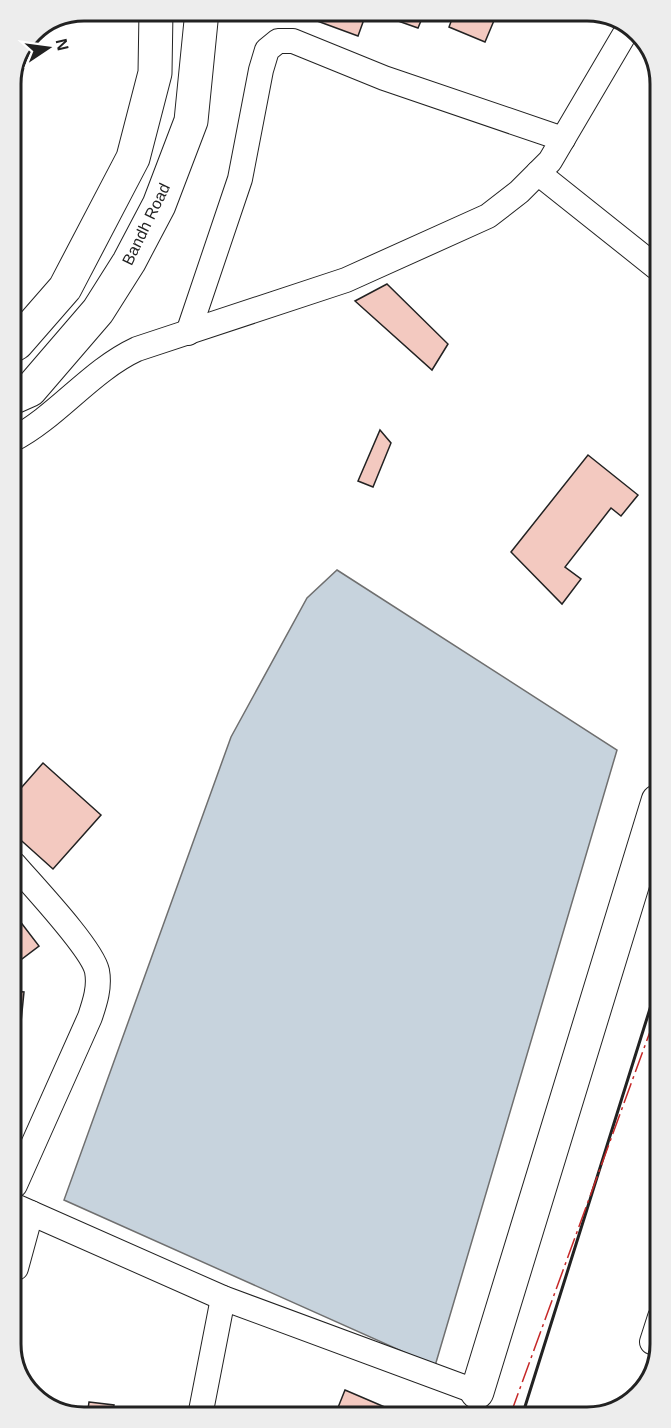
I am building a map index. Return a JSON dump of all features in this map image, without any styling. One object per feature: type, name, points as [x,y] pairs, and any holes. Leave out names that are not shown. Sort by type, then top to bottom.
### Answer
[{"type":"main road","points":[[21,338],[64,288],[133,158],[155,73],[156,21]]},
{"type":"main road","name":"Bandh Road","points":[[21,394],[30,390],[98,311],[129,262],[159,205],[190,121],[201,21]]},
{"type":"main road","points":[[477,1392],[650,827]]},
{"type":"street","points":[[21,434],[47,418],[121,357],[346,280],[488,216],[519,192],[550,161],[625,34]]},
{"type":"street","points":[[188,333],[240,179],[267,50],[278,41],[293,41],[384,78],[563,139]]},
{"type":"street","points":[[538,173],[650,262]]},
{"type":"street","points":[[21,872],[84,948],[97,970],[98,993],[90,1017],[21,1172]]},
{"type":"street","points":[[21,1227],[23,1210],[223,1298],[477,1392]]},
{"type":"street","points":[[202,1407],[223,1298]]},
{"type":"shaded area","points":[[337,570],[617,750],[435,1366],[64,1200],[231,737],[307,598]]},
{"type":"building","points":[[317,21],[363,21],[358,36]]},
{"type":"building","points":[[398,21],[421,21],[418,28]]},
{"type":"building","points":[[451,21],[494,21],[485,42],[449,27]]},
{"type":"building","points":[[387,284],[448,344],[432,370],[355,301]]},
{"type":"building","points":[[380,430],[391,443],[373,487],[358,481]]},
{"type":"building","points":[[588,455],[638,495],[621,516],[611,508],[565,567],[581,579],[562,604],[511,552]]},
{"type":"building","points":[[43,763],[101,815],[53,869],[21,840],[21,788]]},
{"type":"building","points":[[21,923],[39,946],[21,960]]},
{"type":"building","points":[[21,992],[24,992],[21,1022]]},
{"type":"building","points":[[345,1390],[385,1407],[338,1407]]},
{"type":"building","points":[[89,1402],[114,1405],[114,1407],[88,1407]]},
{"type":"wall","points":[[525,1407],[650,1009]]},
{"type":"power","points":[[513,1407],[650,1032]]}]
